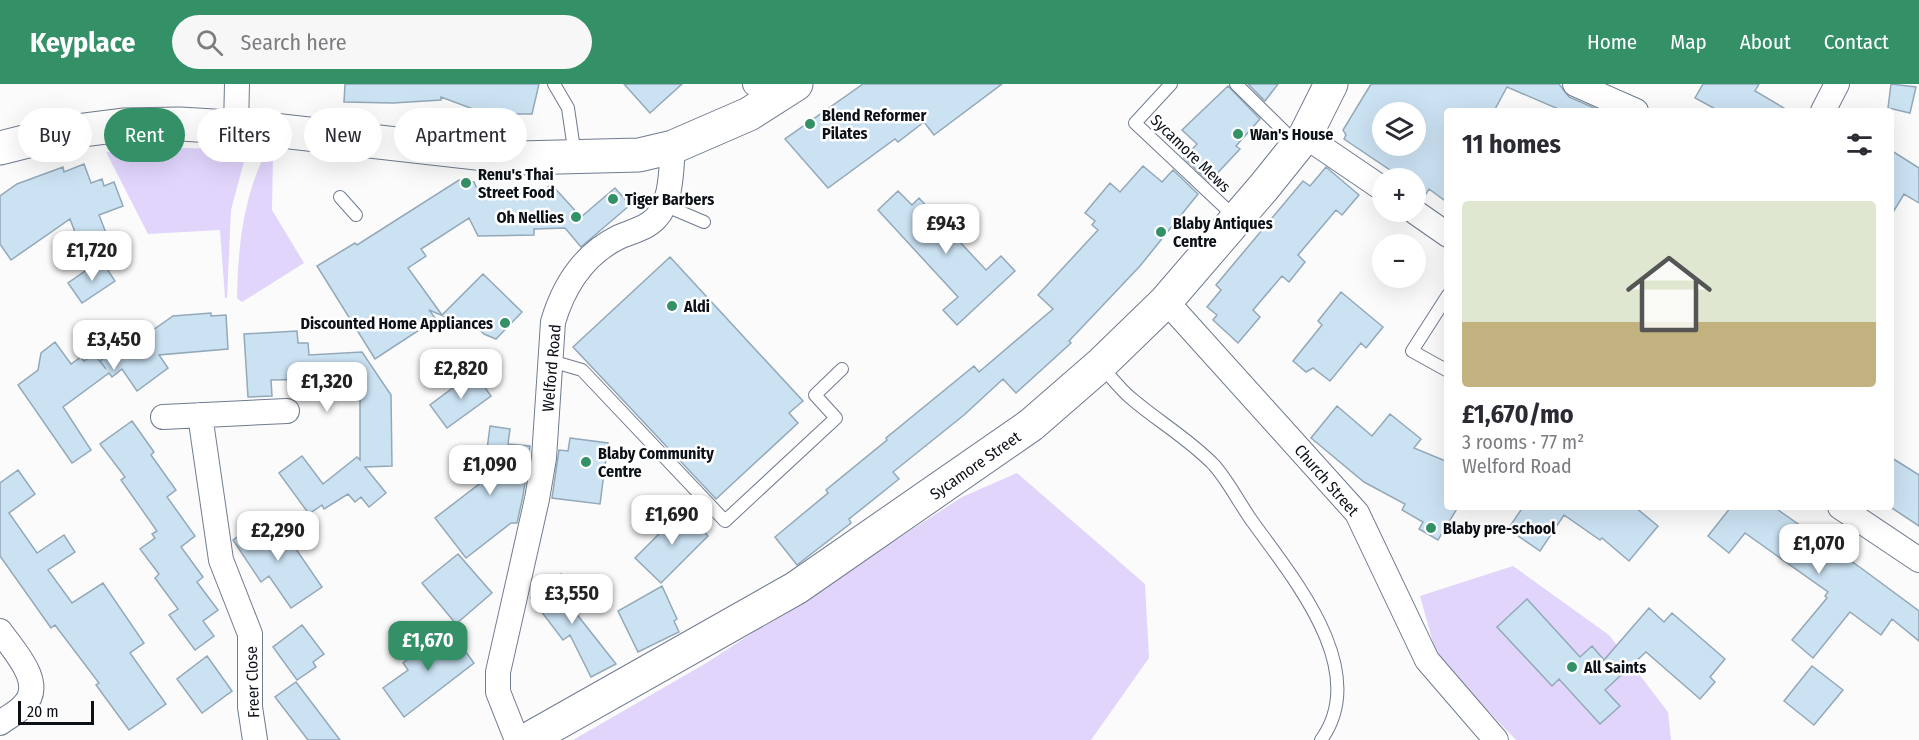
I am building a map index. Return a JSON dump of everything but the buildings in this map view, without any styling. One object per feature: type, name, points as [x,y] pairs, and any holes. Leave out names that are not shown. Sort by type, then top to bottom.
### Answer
[{"type":"street","points":[[236,108],[237,84]]},
{"type":"street","points":[[292,132],[519,158],[639,154],[673,147],[759,109],[796,84]]},
{"type":"street","name":"Sycamore Street","points":[[527,740],[796,588],[1031,425],[1100,365],[1166,301],[1301,141],[1330,84]]},
{"type":"street","points":[[1575,84],[1629,108]]},
{"type":"street","points":[[1825,108],[1837,84]]},
{"type":"street","points":[[0,148],[60,133],[123,125],[197,126]]},
{"type":"street","points":[[1301,141],[1372,183]]},
{"type":"street","name":"Welford Road","points":[[517,740],[498,693],[498,672],[544,458],[553,322],[559,301],[570,282],[601,247],[642,229],[656,219],[664,205],[671,174],[673,147]]},
{"type":"street","points":[[1426,220],[1444,232]]},
{"type":"street","name":"Church Street","points":[[1166,301],[1357,513],[1427,660],[1496,740]]},
{"type":"street","points":[[163,417],[287,411]]},
{"type":"street","name":"Freer Close","points":[[200,415],[221,560],[250,634],[250,707],[255,740]]},
{"type":"street","points":[[1844,510],[1919,560]]},
{"type":"street","points":[[0,632],[29,673],[32,690],[25,705],[0,723]]},
{"type":"lane","points":[[554,84],[568,108],[575,156]]},
{"type":"lane","name":"Sycamore Mews","points":[[1171,84],[1135,123],[1237,219]]},
{"type":"lane","points":[[1236,84],[1301,141]]},
{"type":"lane","points":[[340,197],[356,215]]},
{"type":"lane","points":[[664,205],[704,222]]},
{"type":"lane","points":[[1444,301],[1412,351],[1444,369]]},
{"type":"lane","points":[[551,361],[582,370],[725,521],[836,418],[815,395],[843,369]]},
{"type":"lane","points":[[1100,365],[1131,398],[1185,438],[1214,466],[1309,601],[1333,658],[1338,686],[1333,714],[1321,740]]},
{"type":"shaded area","points":[[185,148],[197,148],[197,162],[244,162],[231,210],[227,298],[225,298],[220,230],[148,234],[111,162],[185,162]]},
{"type":"shaded area","points":[[261,162],[273,162],[272,210],[304,263],[242,302],[237,298],[243,223]]},
{"type":"shaded area","points":[[1017,473],[1145,584],[1149,658],[1091,740],[573,740],[708,662],[962,497]]},
{"type":"shaded area","points":[[1513,566],[1609,635],[1668,712],[1671,740],[1516,740],[1437,657],[1420,596]]},
{"type":"place","name":"Blend Reformer Pilates","points":[[810,124]]},
{"type":"place","name":"Wan's House","points":[[1238,134]]},
{"type":"place","name":"Renu's Thai Street Food","points":[[466,183]]},
{"type":"place","name":"Tiger Barbers","points":[[613,199]]},
{"type":"place","name":"Oh Nellies","points":[[576,217]]},
{"type":"place","name":"Blaby Antiques Centre","points":[[1161,232]]},
{"type":"place","name":"Aldi","points":[[672,306]]},
{"type":"place","name":"Discounted Home Appliances","points":[[505,323]]},
{"type":"place","name":"Blaby Community Centre","points":[[586,462]]},
{"type":"place","name":"Blaby pre-school","points":[[1431,528]]},
{"type":"place","name":"All Saints","points":[[1572,667]]}]
